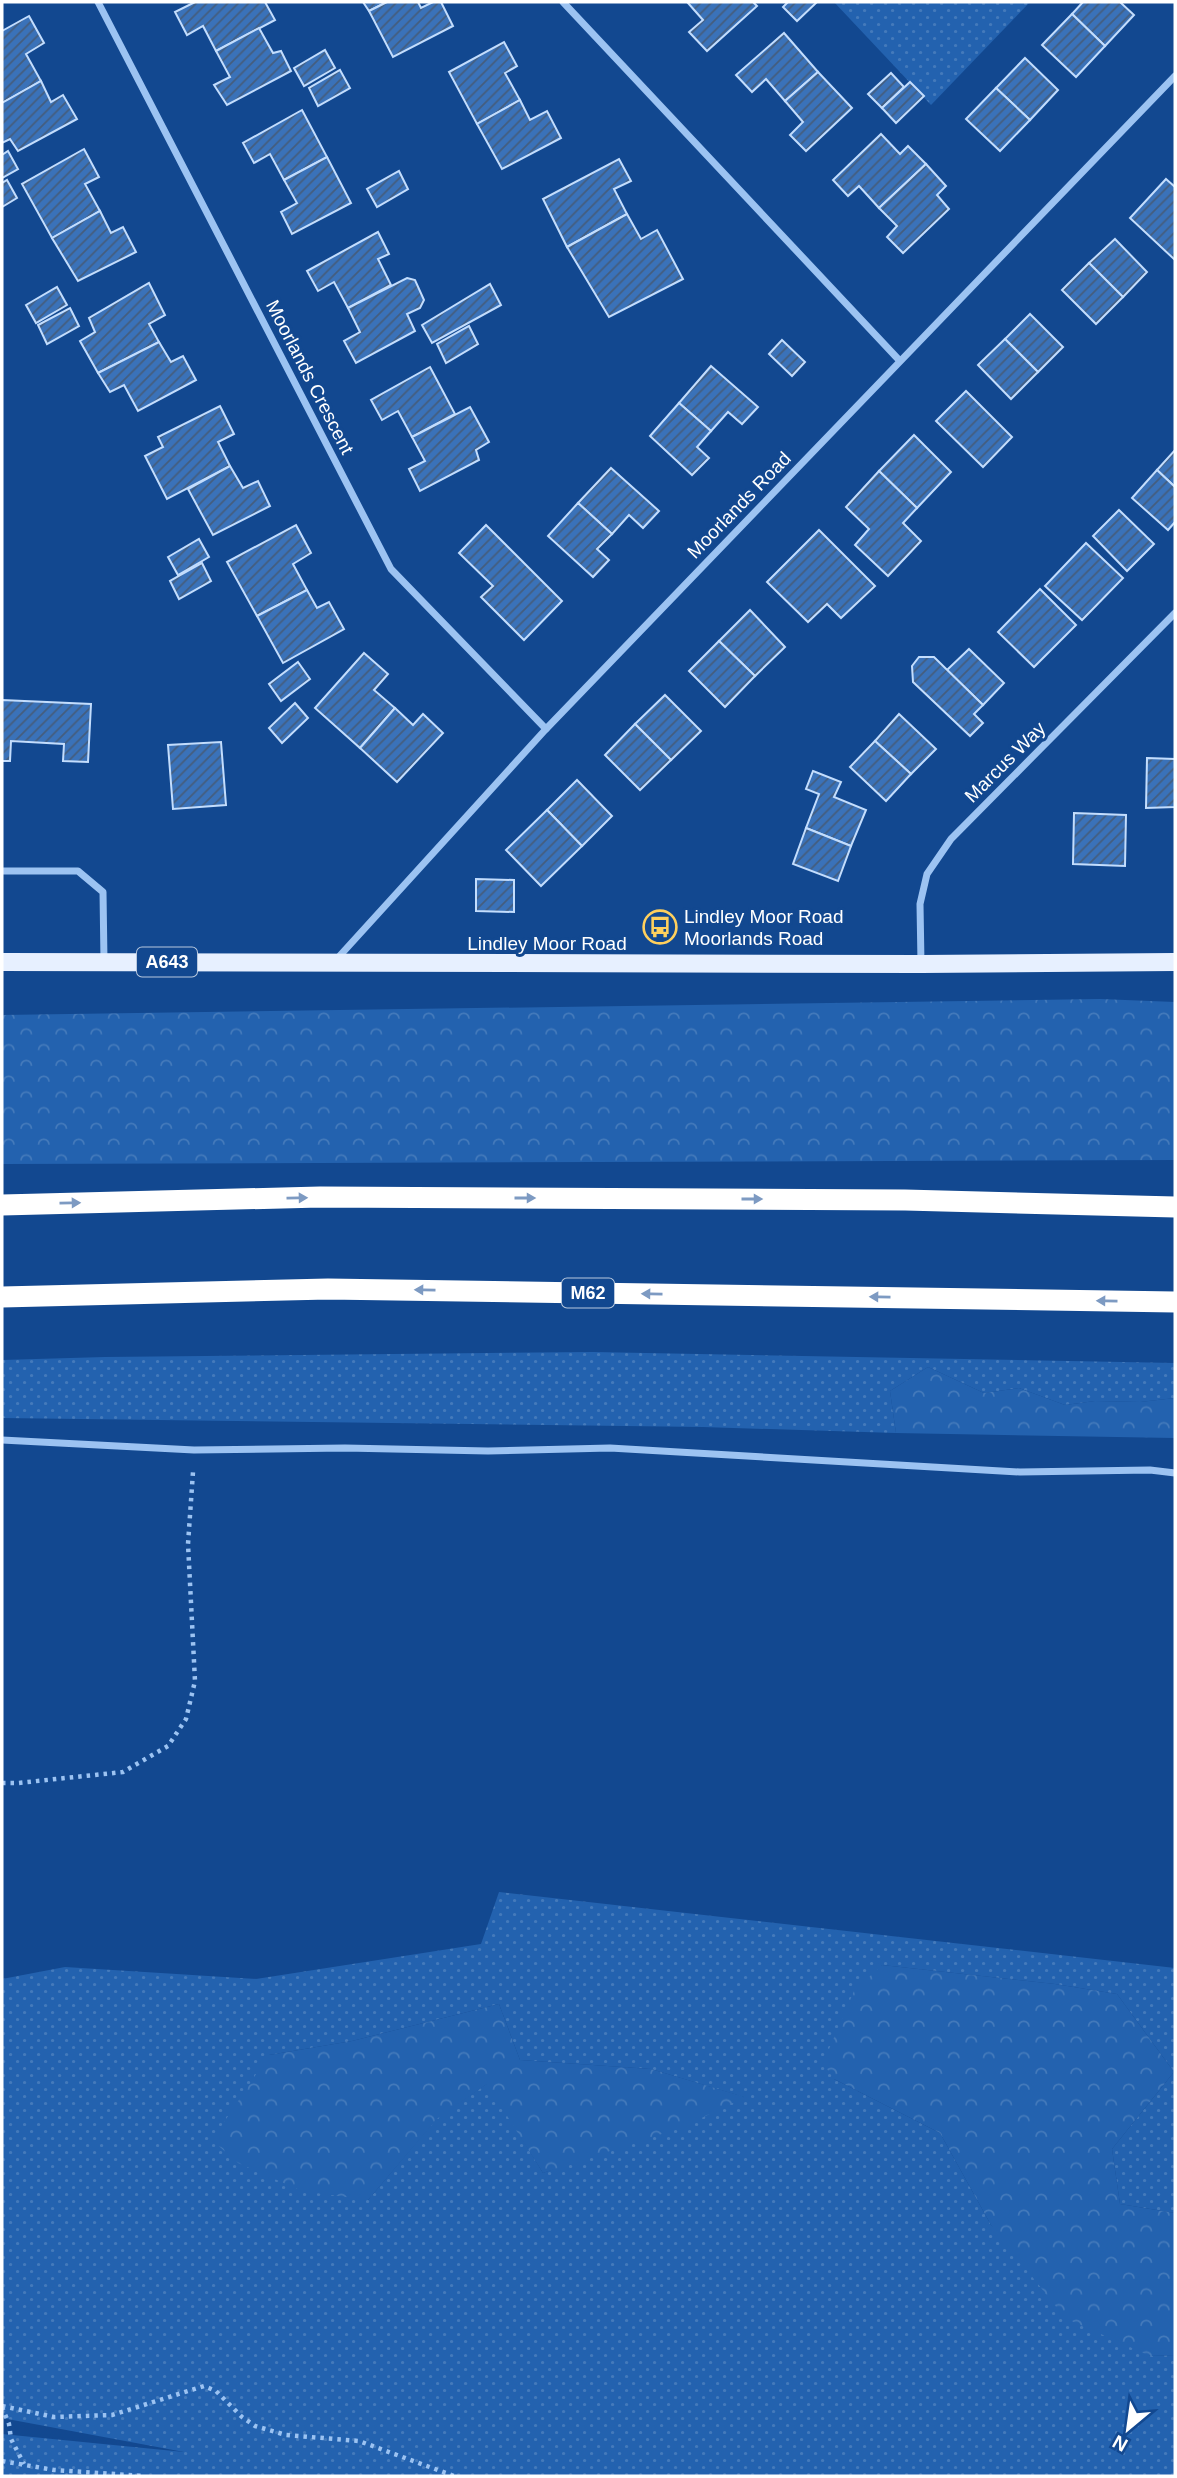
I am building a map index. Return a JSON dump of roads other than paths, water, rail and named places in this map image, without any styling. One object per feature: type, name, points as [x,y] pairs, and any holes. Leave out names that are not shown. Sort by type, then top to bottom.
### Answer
[{"type":"highway","points":[[2,1205],[320,1197],[891,1200],[1175,1207]]},
{"type":"highway","name":"M62","points":[[2,1297],[328,1289],[1175,1302]]},
{"type":"main road","name":"Lindley Moor Road","points":[[2,962],[1175,962]]},
{"type":"street","name":"Moorlands Crescent","points":[[98,2],[391,569],[546,729]]},
{"type":"street","points":[[563,2],[899,360]]},
{"type":"street","name":"Moorlands Road","points":[[332,964],[546,729],[1175,76]]},
{"type":"street","name":"Marcus Way","points":[[921,964],[920,904],[927,874],[951,839],[1175,613]]},
{"type":"street","points":[[2,871],[78,871],[103,892],[104,962]]},
{"type":"street","points":[[2,1440],[194,1450],[345,1448],[488,1451],[610,1448],[1020,1472],[1150,1470],[1175,1473]]},
{"type":"place","name":"Lindley Moor Road Moorlands Road","points":[[660,927]]}]
